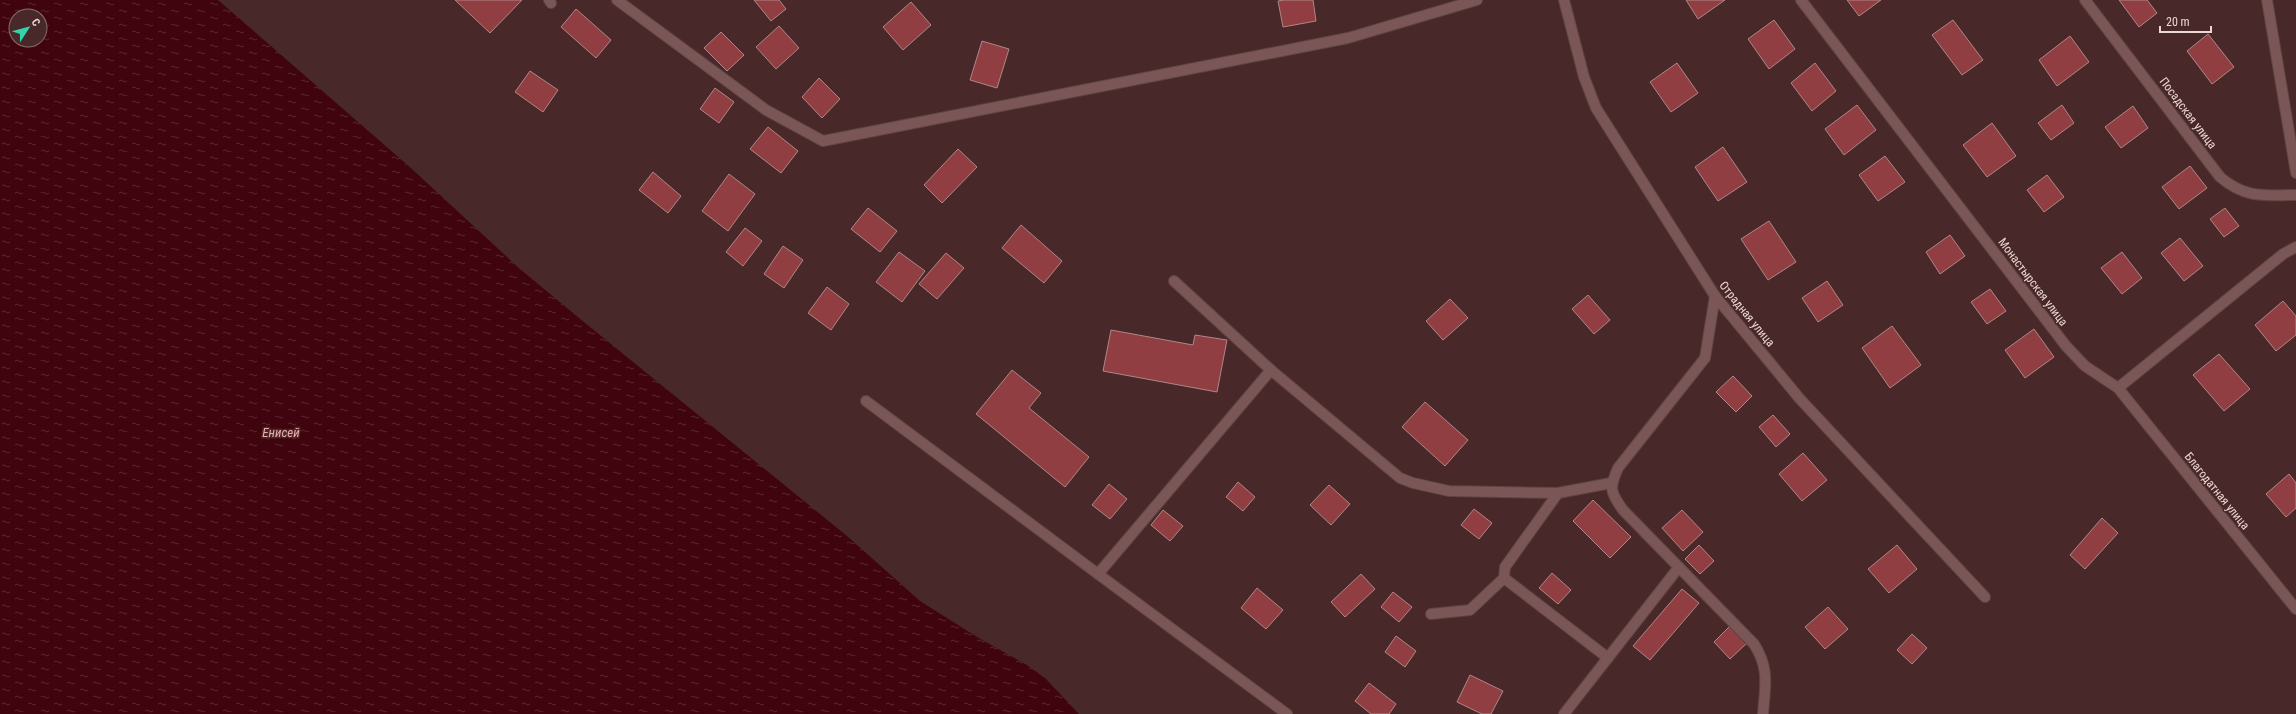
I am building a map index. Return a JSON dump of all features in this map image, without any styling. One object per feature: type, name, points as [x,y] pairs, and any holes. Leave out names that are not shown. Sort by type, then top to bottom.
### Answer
[{"type":"street","points":[[618,0],[766,110],[824,142],[1348,38],[1477,0]]},
{"type":"street","name":"Отрадная улица","points":[[1564,0],[1584,77],[1596,108],[1715,296],[1800,399],[1985,596]]},
{"type":"street","name":"Монастырская улица","points":[[1800,0],[2066,346],[2085,366],[2118,388]]},
{"type":"street","name":"Посадская улица","points":[[2085,0],[2220,177],[2230,185],[2251,195],[2296,195]]},
{"type":"street","points":[[2267,0],[2295,166]]},
{"type":"street","points":[[2118,388],[2283,254],[2296,247]]},
{"type":"street","points":[[1174,281],[1271,370],[1400,478],[1413,483],[1448,491],[1558,494],[1611,483]]},
{"type":"street","points":[[1715,296],[1705,358],[1618,468],[1611,483],[1615,498],[1623,510],[1754,644],[1764,659],[1766,674],[1763,714]]},
{"type":"street","points":[[1098,574],[1271,370]]},
{"type":"street","name":"Благодатная улица","points":[[2118,388],[2296,609]]},
{"type":"street","points":[[866,401],[1287,714]]},
{"type":"street","points":[[1431,614],[1470,610],[1504,578],[1505,567],[1558,494]]},
{"type":"street","points":[[1564,714],[1679,567]]},
{"type":"street","points":[[1504,578],[1608,658]]},
{"type":"water","name":"Енисей","points":[[0,0],[218,0],[412,169],[520,269],[847,536],[920,601],[977,637],[1027,665],[1045,678],[1079,714],[0,714]]},
{"type":"building","points":[[455,0],[522,0],[490,33]]},
{"type":"building","points":[[754,0],[779,0],[786,9],[771,21]]},
{"type":"building","points":[[1313,0],[1316,21],[1283,27],[1278,1]]},
{"type":"building","points":[[1686,0],[1725,0],[1698,19]]},
{"type":"building","points":[[1847,0],[1881,0],[1859,16]]},
{"type":"building","points":[[2119,0],[2147,0],[2157,13],[2139,27]]},
{"type":"building","points":[[911,2],[931,25],[903,50],[883,27]]},
{"type":"building","points":[[576,9],[611,40],[596,58],[561,27]]},
{"type":"building","points":[[1774,20],[1795,49],[1769,69],[1748,39]]},
{"type":"building","points":[[1953,20],[1983,60],[1962,75],[1932,35]]},
{"type":"building","points":[[779,26],[799,48],[776,69],[756,47]]},
{"type":"building","points":[[721,32],[744,55],[727,71],[704,48]]},
{"type":"building","points":[[2208,34],[2234,67],[2212,84],[2187,51]]},
{"type":"building","points":[[2070,36],[2089,62],[2057,86],[2039,60]]},
{"type":"building","points":[[982,41],[1009,49],[997,88],[970,80]]},
{"type":"building","points":[[1677,63],[1698,93],[1671,112],[1650,82]]},
{"type":"building","points":[[1815,63],[1836,91],[1812,111],[1791,83]]},
{"type":"building","points":[[530,71],[558,90],[543,112],[515,92]]},
{"type":"building","points":[[819,78],[840,99],[822,118],[802,97]]},
{"type":"building","points":[[715,88],[734,102],[719,123],[700,109]]},
{"type":"building","points":[[1857,105],[1876,130],[1844,155],[1825,129]]},
{"type":"building","points":[[2062,105],[2074,123],[2051,140],[2038,123]]},
{"type":"building","points":[[2133,106],[2148,128],[2121,148],[2105,127]]},
{"type":"building","points":[[1992,123],[2016,156],[1987,177],[1963,145]]},
{"type":"building","points":[[768,127],[798,151],[781,173],[750,149]]},
{"type":"building","points":[[1723,147],[1747,182],[1718,201],[1695,167]]},
{"type":"building","points":[[958,149],[977,167],[942,203],[924,185]]},
{"type":"building","points":[[1885,156],[1905,182],[1878,201],[1859,175]]},
{"type":"building","points":[[2190,166],[2207,188],[2179,209],[2162,187]]},
{"type":"building","points":[[653,172],[681,196],[668,213],[639,190]]},
{"type":"building","points":[[729,174],[755,194],[728,231],[702,211]]},
{"type":"building","points":[[2047,175],[2064,197],[2044,212],[2027,190]]},
{"type":"building","points":[[868,208],[897,231],[880,252],[851,229]]},
{"type":"building","points":[[2225,208],[2239,226],[2224,237],[2210,219]]},
{"type":"building","points":[[1769,221],[1796,262],[1768,280],[1741,239]]},
{"type":"building","points":[[1021,225],[1062,261],[1044,283],[1002,248]]},
{"type":"building","points":[[745,228],[762,241],[743,266],[726,252]]},
{"type":"building","points":[[1950,235],[1965,256],[1940,274],[1926,252]]},
{"type":"building","points":[[2180,238],[2203,266],[2184,281],[2161,253]]},
{"type":"building","points":[[783,246],[803,260],[784,288],[764,274]]},
{"type":"building","points":[[899,252],[925,271],[902,302],[876,282]]},
{"type":"building","points":[[2122,252],[2142,278],[2122,294],[2101,268]]},
{"type":"building","points":[[946,253],[964,268],[937,299],[919,284]]},
{"type":"building","points":[[1827,281],[1843,305],[1818,322],[1802,298]]},
{"type":"building","points":[[827,287],[849,304],[831,330],[808,313]]},
{"type":"building","points":[[1990,289],[2006,311],[1987,324],[1971,302]]},
{"type":"building","points":[[1588,295],[1610,320],[1594,334],[1572,309]]},
{"type":"building","points":[[1450,299],[1468,318],[1443,340],[1426,321]]},
{"type":"building","points":[[2283,301],[2296,316],[2296,335],[2276,351],[2255,325]]},
{"type":"building","points":[[1892,326],[1921,365],[1890,388],[1862,348]]},
{"type":"building","points":[[2034,329],[2054,357],[2025,378],[2005,350]]},
{"type":"building","points":[[1111,330],[1193,345],[1195,335],[1227,340],[1217,392],[1103,371]]},
{"type":"building","points":[[2219,354],[2250,389],[2224,411],[2193,375]]},
{"type":"building","points":[[1012,370],[1041,393],[1029,408],[1089,457],[1065,487],[976,414]]},
{"type":"building","points":[[1733,376],[1752,396],[1736,412],[1716,392]]},
{"type":"building","points":[[1425,402],[1468,440],[1445,466],[1402,427]]},
{"type":"building","points":[[1773,415],[1790,434],[1776,447],[1759,427]]},
{"type":"building","points":[[1803,453],[1827,480],[1802,501],[1779,474]]},
{"type":"building","points":[[2289,474],[2296,483],[2296,508],[2286,517],[2266,494]]},
{"type":"building","points":[[1238,482],[1255,497],[1243,511],[1226,497]]},
{"type":"building","points":[[1109,484],[1127,499],[1110,519],[1092,505]]},
{"type":"building","points":[[1329,485],[1350,504],[1331,525],[1310,505]]},
{"type":"building","points":[[1593,500],[1631,537],[1610,558],[1573,521]]},
{"type":"building","points":[[1474,509],[1492,523],[1479,539],[1461,525]]},
{"type":"building","points":[[1163,510],[1183,526],[1170,541],[1151,525]]},
{"type":"building","points":[[1682,510],[1703,532],[1683,551],[1662,528]]},
{"type":"building","points":[[2102,518],[2118,533],[2085,569],[2070,555]]},
{"type":"building","points":[[1699,545],[1714,561],[1700,574],[1685,559]]},
{"type":"building","points":[[1897,545],[1917,569],[1889,593],[1868,569]]},
{"type":"building","points":[[1552,573],[1571,590],[1558,604],[1539,588]]},
{"type":"building","points":[[1361,574],[1375,589],[1345,617],[1331,602]]},
{"type":"building","points":[[1257,588],[1283,610],[1266,629],[1241,608]]},
{"type":"building","points":[[1682,589],[1699,603],[1650,660],[1633,646]]},
{"type":"building","points":[[1393,592],[1412,607],[1399,622],[1381,607]]},
{"type":"building","points":[[1828,607],[1848,629],[1825,649],[1805,627]]},
{"type":"building","points":[[1730,626],[1747,643],[1730,659],[1714,642]]},
{"type":"building","points":[[1912,634],[1927,648],[1912,664],[1897,650]]},
{"type":"building","points":[[1396,636],[1416,651],[1405,667],[1385,652]]},
{"type":"building","points":[[1470,675],[1503,691],[1491,714],[1482,714],[1457,702]]},
{"type":"building","points":[[1369,683],[1396,704],[1389,714],[1371,714],[1355,701]]}]
